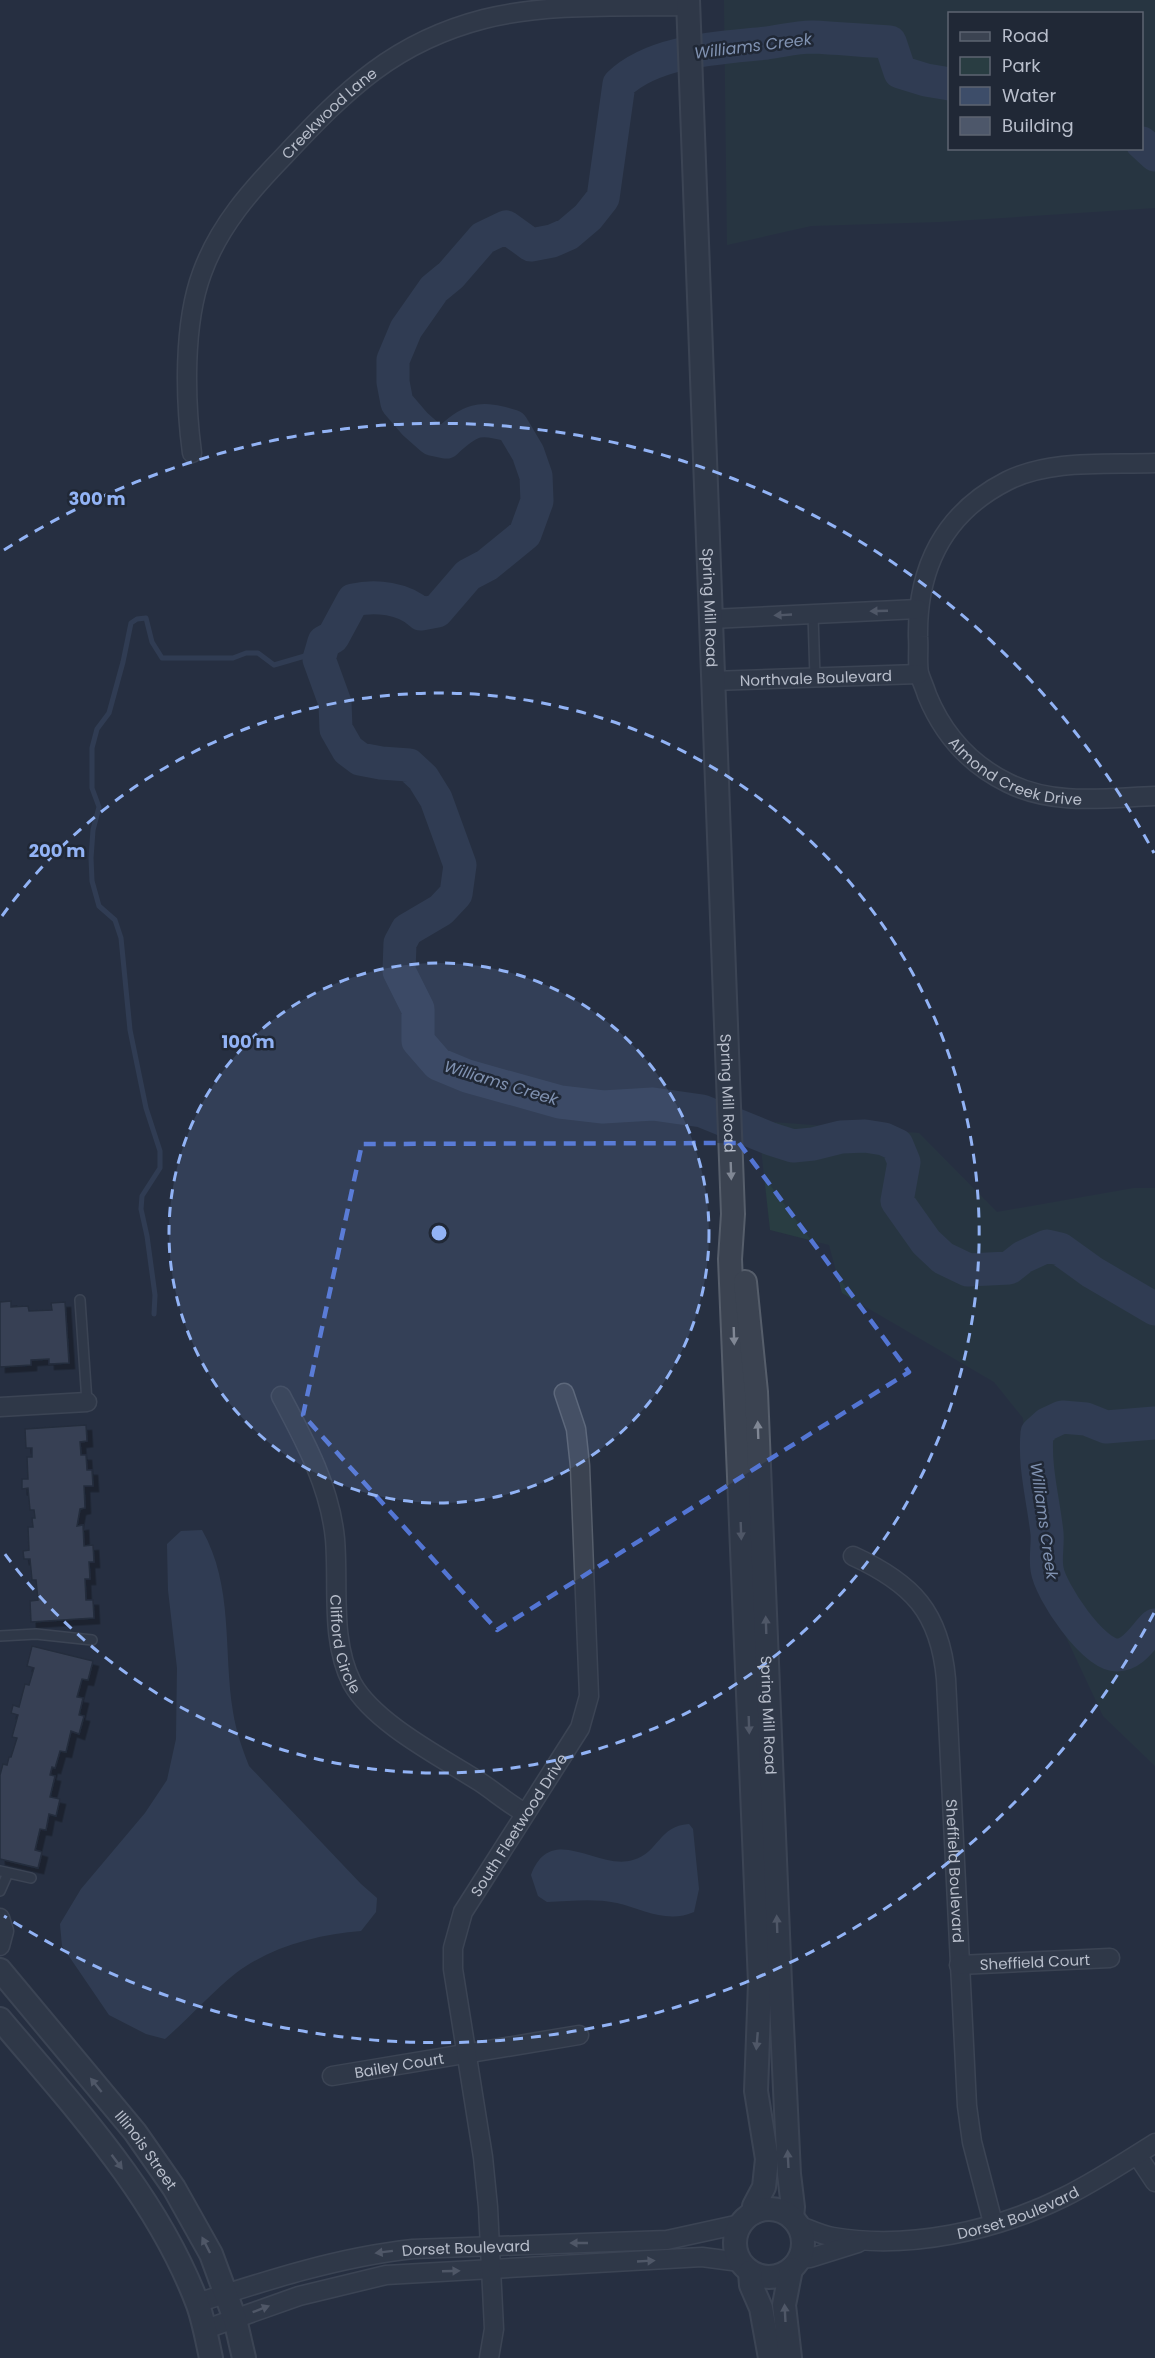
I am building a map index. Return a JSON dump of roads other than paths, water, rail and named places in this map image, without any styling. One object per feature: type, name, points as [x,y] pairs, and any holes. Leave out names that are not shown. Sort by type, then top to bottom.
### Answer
[{"type":"street","name":"Spring Mill Road","points":[[688,3],[728,1092],[732,1214],[730,1259],[760,1983],[756,2091],[767,2159],[764,2187],[747,2218]]},
{"type":"street","name":"Creekwood Lane","points":[[192,453],[189,432],[189,329],[201,273],[226,224],[246,196],[335,102],[364,76],[425,39],[482,19],[528,10],[688,3]]},
{"type":"street","points":[[920,674],[918,609],[926,573],[941,540],[958,516],[981,497],[1009,480],[1043,469],[1155,463]]},
{"type":"street","points":[[711,619],[918,609]]},
{"type":"street","name":"Northvale Boulevard","points":[[712,681],[920,674]]},
{"type":"street","name":"Almond Creek Drive","points":[[920,674],[943,730],[983,769],[1008,783],[1037,795],[1078,799],[1155,796]]},
{"type":"street","name":"Spring Mill Road","points":[[732,1214],[743,1260],[756,1392],[781,2007],[789,2174],[795,2221]]},
{"type":"street","name":"South Fleetwood Drive","points":[[489,2358],[494,2329],[483,2157],[453,1969],[453,1948],[463,1912],[580,1728],[589,1696],[580,1466],[576,1429],[564,1393]]},
{"type":"street","name":"Clifford Circle","points":[[281,1396],[305,1441],[326,1492],[335,1538],[339,1639],[343,1661],[353,1684],[366,1702],[387,1722],[525,1813]]},
{"type":"street","points":[[0,1407],[87,1402]]},
{"type":"street","name":"Sheffield Boulevard","points":[[853,1556],[893,1576],[914,1596],[931,1618],[940,1638],[946,1679],[967,2106],[972,2142],[993,2223]]},
{"type":"street","points":[[0,1918],[4,1931],[0,1946]]},
{"type":"street","name":"Sheffield Court","points":[[959,1965],[1110,1958]]},
{"type":"street","name":"Illinois Street","points":[[0,1970],[159,2164],[211,2254],[235,2319],[244,2358]]},
{"type":"street","name":"Illinois Street","points":[[0,2019],[105,2146],[143,2197],[197,2303],[206,2329],[211,2358]]},
{"type":"street","name":"Bailey Court","points":[[332,2076],[579,2035]]},
{"type":"street","name":"Dorset Boulevard","points":[[795,2221],[824,2235],[866,2241],[940,2237],[993,2223],[1062,2198],[1155,2143]]},
{"type":"street","points":[[1137,2154],[1155,2182]]},
{"type":"street","points":[[770,2358],[761,2308],[734,2243],[747,2218],[763,2209],[773,2209],[795,2221],[803,2242],[784,2305],[790,2358]]},
{"type":"street","name":"Dorset Boulevard","points":[[206,2329],[299,2296],[358,2281],[490,2258],[667,2240],[747,2218]]},
{"type":"street","name":"Dorset Boulevard","points":[[795,2264],[866,2241]]},
{"type":"street","name":"Dorset Boulevard","points":[[197,2303],[301,2271],[376,2253],[413,2249],[490,2258],[702,2257],[745,2267]]},
{"type":"street","points":[[745,2267],[760,2276],[771,2277],[782,2275],[795,2264]]},
{"type":"lane","points":[[813,614],[815,678]]},
{"type":"lane","points":[[80,1300],[87,1402]]},
{"type":"lane","points":[[0,1636],[36,1634],[92,1640]]},
{"type":"lane","points":[[0,1891],[4,1872],[31,1878]]},
{"type":"water","points":[[202,1530],[219,1573],[226,1619],[233,1712],[249,1766],[377,1898],[376,1912],[361,1931],[295,1943],[249,1964],[227,1981],[165,2039],[146,2034],[109,2015],[62,1946],[60,1924],[81,1889],[145,1813],[167,1780],[176,1739],[177,1668],[168,1590],[167,1544],[181,1531]]},
{"type":"water","points":[[689,1824],[693,1829],[699,1889],[694,1912],[665,1916],[609,1901],[547,1902],[538,1896],[531,1875],[540,1859],[550,1851],[563,1849],[576,1851],[619,1862],[633,1860],[642,1857],[671,1829]]},
{"type":"waterway","name":"Williams Creek","points":[[948,84],[900,72],[890,42],[812,37],[709,49],[669,57],[633,73],[619,84],[603,198],[588,217],[568,234],[552,241],[531,245],[506,227],[483,238],[451,275],[434,289],[406,329],[393,360],[393,382],[397,403],[432,439],[446,442],[462,428],[476,422],[491,421],[512,426],[528,453],[536,476],[537,501],[525,534],[487,565],[468,575],[437,611],[421,614],[406,604],[389,599],[353,600],[333,637],[324,642],[319,659],[335,703],[336,729],[348,750],[360,759],[409,765],[423,778],[436,799],[460,865],[456,894],[441,910],[407,930],[400,943],[399,971],[418,1009],[418,1041],[438,1064],[467,1076],[560,1102],[603,1107],[653,1104],[702,1111],[793,1146],[841,1137],[865,1136],[884,1139],[897,1145],[904,1162],[897,1201],[926,1242],[943,1258],[968,1270],[1009,1268],[1023,1257],[1047,1246],[1060,1249],[1092,1272],[1155,1309]]},
{"type":"waterway","name":"Williams Creek","points":[[1143,144],[1155,155]]},
{"type":"waterway","points":[[154,1314],[155,1295],[141,1209],[142,1196],[160,1168],[160,1151],[146,1108],[130,1030],[121,938],[115,920],[99,906],[92,881],[93,830],[99,807],[92,788],[92,748],[97,729],[109,713],[131,623],[137,619],[146,618],[152,642],[162,658],[233,658],[246,653],[258,653],[274,665],[322,651]]},
{"type":"waterway","name":"Williams Creek","points":[[1155,1423],[1106,1427],[1086,1419],[1062,1417],[1047,1424],[1037,1433],[1036,1446],[1047,1533],[1047,1569],[1064,1606],[1074,1621],[1097,1645],[1117,1655],[1129,1652],[1155,1625]]}]
